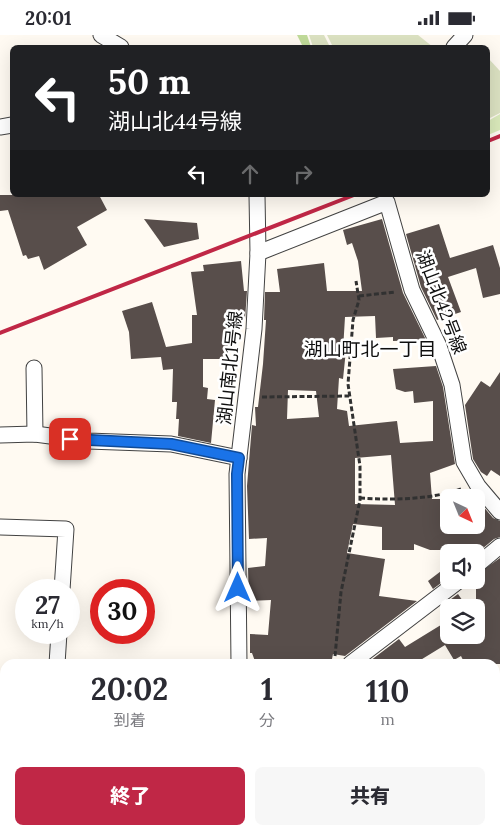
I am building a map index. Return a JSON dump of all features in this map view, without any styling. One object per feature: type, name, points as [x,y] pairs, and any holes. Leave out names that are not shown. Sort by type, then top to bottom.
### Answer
[{"type":"street","points":[[101,35],[118,45]]},
{"type":"street","points":[[456,45],[465,35]]},
{"type":"street","name":"湖山南北1号線","points":[[239,659],[237,474],[254,329],[258,253],[257,197]]},
{"type":"street","name":"湖山北42号線","points":[[258,253],[387,202],[412,290],[439,346],[452,385],[464,462],[474,481],[500,512]]},
{"type":"street","points":[[34,368],[35,434]]},
{"type":"street","points":[[0,435],[35,434],[88,441],[171,444],[239,458]]},
{"type":"street","points":[[0,527],[66,529],[63,579]]},
{"type":"street","points":[[485,558],[500,546]]},
{"type":"street","points":[[356,659],[395,627],[448,589]]},
{"type":"street","points":[[57,659],[58,644]]},
{"type":"path","points":[[335,659],[341,593],[360,498],[360,466],[349,396],[353,320],[359,297],[356,281]]},
{"type":"path","points":[[359,297],[412,290]]},
{"type":"path","points":[[246,397],[349,396]]},
{"type":"path","points":[[360,498],[400,500],[443,495],[462,489],[474,481]]},
{"type":"green space","points":[[297,35],[307,35],[310,45],[302,45]]},
{"type":"green space","points":[[309,35],[324,35],[329,45],[312,45]]},
{"type":"green space","points":[[327,35],[418,35],[430,45],[332,45]]},
{"type":"green space","points":[[490,60],[500,71],[500,113],[490,118]]},
{"type":"green space","points":[[500,114],[500,130],[490,134],[490,120]]},
{"type":"building","points":[[0,195],[10,195],[10,197],[100,197],[107,210],[77,227],[87,245],[44,270],[39,256],[28,259],[26,255],[23,256],[8,210],[0,211]]},
{"type":"building","points":[[144,219],[197,223],[199,239],[164,247]]},
{"type":"building","points":[[382,219],[403,293],[426,340],[393,341],[393,337],[376,338],[375,316],[345,317],[343,350],[346,350],[343,379],[339,378],[337,409],[347,411],[349,426],[397,421],[400,443],[433,441],[433,401],[414,403],[413,391],[405,392],[396,389],[393,369],[436,366],[443,387],[455,464],[430,473],[432,499],[440,499],[440,534],[485,534],[485,509],[493,518],[500,521],[500,537],[494,539],[485,546],[485,544],[440,544],[440,550],[430,550],[414,544],[414,550],[382,550],[382,527],[353,524],[347,553],[385,559],[379,596],[417,601],[345,656],[333,654],[332,659],[254,659],[252,653],[250,653],[250,634],[268,635],[271,600],[249,601],[248,568],[265,566],[267,538],[249,539],[247,486],[252,425],[256,426],[255,407],[258,407],[263,364],[266,320],[264,320],[265,292],[280,292],[277,269],[324,263],[327,291],[362,291],[358,261],[352,243],[347,245],[343,230]],"holes":[[[288,390],[316,391],[319,417],[287,419]],[[391,455],[395,505],[355,504],[355,458]]]},
{"type":"building","points":[[439,224],[450,258],[493,245],[500,268],[500,294],[483,298],[476,268],[448,277],[461,312],[437,320],[421,287],[406,234]]},
{"type":"building","points":[[241,261],[244,291],[247,291],[245,320],[229,320],[227,359],[203,359],[203,387],[208,388],[207,399],[215,400],[211,443],[178,436],[177,402],[172,402],[173,369],[163,370],[161,357],[131,359],[129,332],[122,311],[152,302],[166,347],[192,343],[192,315],[197,315],[191,272],[204,271],[203,265]]},
{"type":"building","points":[[500,372],[500,476],[491,470],[487,476],[481,472],[473,459],[465,405],[481,381],[490,387]]},
{"type":"building","points":[[500,558],[500,659],[462,659],[461,656],[453,659],[445,645],[422,659],[373,659],[399,639],[405,647],[440,626],[440,644],[485,644],[485,599],[476,599],[476,589],[485,589],[485,569]]},
{"type":"building","points":[[440,572],[440,584],[433,589],[428,581]]},
{"type":"building","points":[[458,594],[461,599],[451,599]]},
{"type":"railway","points":[[490,140],[500,136]]},
{"type":"railway","points":[[0,333],[349,197]]},
{"type":"district","name":"湖山町北一丁目","points":[[370,349]]},
{"type":"route","points":[[70,439],[171,444],[239,458],[237,474],[238,588]]}]
